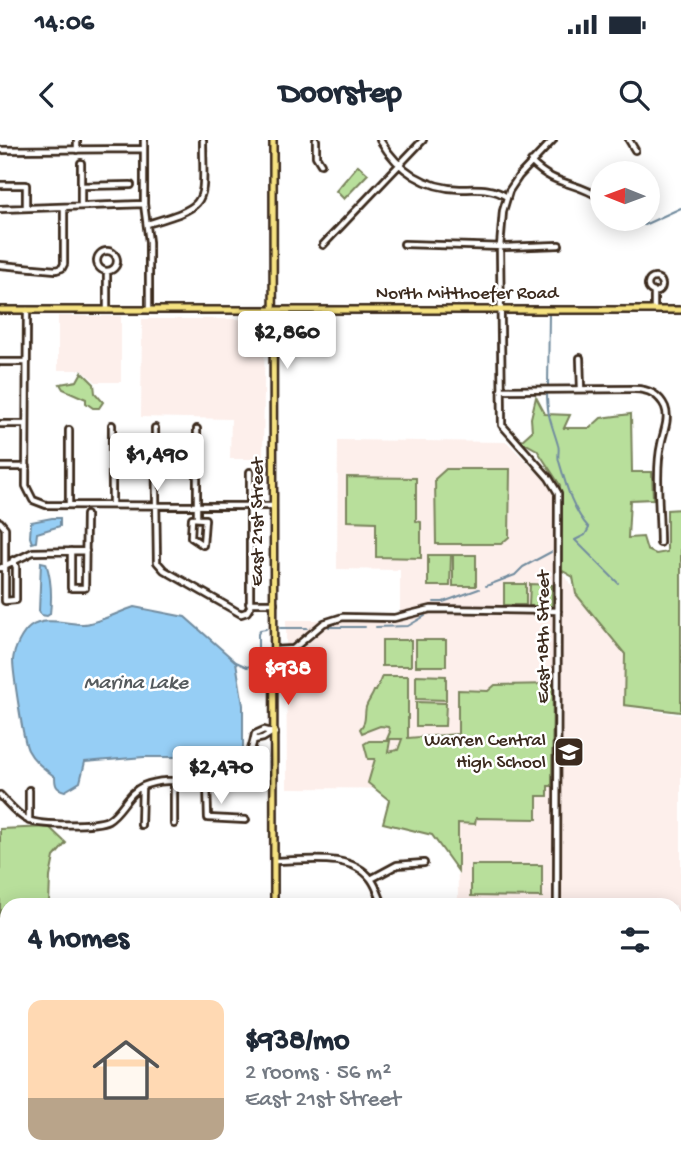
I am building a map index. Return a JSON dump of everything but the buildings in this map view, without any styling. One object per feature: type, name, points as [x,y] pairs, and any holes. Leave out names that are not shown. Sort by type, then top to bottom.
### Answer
[{"type":"main road","name":"East 21st Street","points":[[273,140],[274,898]]},
{"type":"main road","name":"North Mitthoefer Road","points":[[0,310],[681,310]]},
{"type":"street","points":[[77,140],[77,150]]},
{"type":"street","points":[[145,140],[144,204],[149,242],[149,310]]},
{"type":"street","points":[[147,224],[187,212],[198,203],[203,187],[203,140]]},
{"type":"street","points":[[316,140],[316,156],[321,164]]},
{"type":"street","points":[[380,140],[399,165],[416,178],[450,188],[490,189],[507,197]]},
{"type":"street","points":[[323,244],[423,140]]},
{"type":"street","points":[[553,140],[519,176],[507,197],[501,221],[501,390],[634,389],[646,390],[656,395],[666,412],[660,452],[660,543]]},
{"type":"street","points":[[629,140],[635,150]]},
{"type":"street","points":[[0,150],[144,149]]},
{"type":"street","points":[[531,162],[550,178],[590,192]]},
{"type":"street","points":[[81,163],[81,206]]},
{"type":"street","points":[[0,185],[26,185],[26,208]]},
{"type":"street","points":[[81,186],[131,186]]},
{"type":"street","points":[[0,209],[144,204]]},
{"type":"street","points":[[0,265],[56,270],[62,268],[64,208]]},
{"type":"street","points":[[404,244],[500,247],[559,245]]},
{"type":"street","points":[[108,251],[114,254],[117,262],[114,268],[107,271],[100,268],[97,261],[101,254],[108,251]]},
{"type":"street","points":[[107,271],[107,310]]},
{"type":"street","points":[[654,292],[654,310]]},
{"type":"street","points":[[27,310],[26,488],[34,502],[44,505],[273,506]]},
{"type":"street","points":[[580,358],[581,389]]},
{"type":"street","points":[[0,362],[27,362]]},
{"type":"street","name":"East 18th Street","points":[[501,390],[501,423],[549,478],[558,493],[557,898]]},
{"type":"street","points":[[0,424],[26,424]]},
{"type":"street","points":[[112,425],[112,505]]},
{"type":"street","points":[[155,428],[155,556],[158,563],[163,569],[239,613],[247,612],[249,603],[274,603]]},
{"type":"street","points":[[197,429],[197,518]]},
{"type":"street","points":[[69,430],[69,505]]},
{"type":"street","points":[[112,461],[150,461]]},
{"type":"street","points":[[0,467],[27,467]]},
{"type":"street","name":"East 21st Street","points":[[249,603],[250,472]]},
{"type":"street","points":[[71,551],[72,589],[86,587],[86,515]]},
{"type":"street","points":[[197,518],[205,519],[203,545],[191,535],[191,519],[197,518]]},
{"type":"street","points":[[1,523],[5,528],[4,600],[14,601],[16,568],[13,560]]},
{"type":"street","points":[[3,566],[33,552],[86,551]]},
{"type":"street","points":[[275,650],[293,649],[324,623],[343,617],[394,618],[431,609],[558,611]]},
{"type":"street","points":[[0,795],[29,821],[105,821],[114,816],[129,797],[142,787],[224,780],[238,772],[248,758],[255,734],[261,730],[273,733]]},
{"type":"street","points":[[207,782],[208,818],[246,820]]},
{"type":"street","points":[[174,783],[174,824]]},
{"type":"street","points":[[141,825],[142,787]]},
{"type":"street","points":[[29,790],[29,821]]},
{"type":"street","points":[[275,861],[344,862],[360,868],[371,879],[380,898]]},
{"type":"street","points":[[371,879],[397,865],[424,863]]},
{"type":"shaded area","points":[[58,316],[121,316],[121,382],[96,382],[82,370],[58,370]]},
{"type":"shaded area","points":[[142,319],[265,319],[263,459],[230,459],[231,419],[141,417]]},
{"type":"shaded area","name":"Warren Central High School","points":[[338,440],[507,442],[548,484],[553,494],[553,561],[627,656],[627,707],[681,715],[681,898],[458,898],[457,789],[287,788],[286,620],[400,620],[400,570],[337,569]]},
{"type":"green space","points":[[358,165],[368,174],[344,199],[336,191]]},
{"type":"green space","points":[[82,372],[94,384],[95,393],[103,402],[99,408],[93,408],[86,403],[86,399],[63,389],[60,384],[77,381]]},
{"type":"green space","points":[[536,397],[545,414],[570,415],[564,428],[590,428],[601,418],[631,414],[632,472],[652,472],[653,499],[630,500],[628,538],[643,537],[647,550],[656,554],[667,552],[667,510],[681,509],[681,712],[624,705],[625,654],[576,594],[573,577],[561,570],[560,485],[537,450],[521,441],[532,431],[531,418]]},
{"type":"green space","points":[[446,469],[510,469],[509,537],[501,544],[436,544],[435,479]]},
{"type":"green space","points":[[347,477],[416,478],[416,521],[421,522],[421,558],[376,557],[376,522],[347,521]]},
{"type":"green space","points":[[428,555],[451,555],[450,586],[428,586]]},
{"type":"green space","points":[[453,555],[476,555],[476,586],[453,586]]},
{"type":"green space","points":[[504,584],[526,584],[526,605],[504,605]]},
{"type":"green space","points":[[530,584],[552,585],[552,606],[529,606]]},
{"type":"green space","points":[[382,640],[411,640],[411,666],[382,666]]},
{"type":"green space","points":[[416,640],[446,640],[446,666],[416,666]]},
{"type":"green space","points":[[416,675],[446,676],[446,700],[416,699]]},
{"type":"green space","points":[[382,676],[408,676],[408,738],[458,734],[458,690],[488,691],[495,685],[553,684],[552,786],[548,786],[548,796],[537,796],[537,819],[476,818],[475,824],[458,823],[458,871],[432,835],[383,823],[389,800],[368,783],[375,759],[368,759],[364,744],[369,741],[390,741],[388,752],[398,750],[402,739],[387,739],[390,732],[388,727],[380,726],[362,733],[360,729],[367,705]]},
{"type":"green space","points":[[416,702],[446,703],[445,726],[416,726]]},
{"type":"green space","points":[[49,827],[66,843],[54,857],[49,898],[0,898],[0,829]]},
{"type":"green space","points":[[471,865],[542,865],[542,897],[471,896]]},
{"type":"water","points":[[60,518],[60,526],[37,533],[36,542],[32,543],[31,522]]},
{"type":"water","points":[[41,562],[46,563],[50,581],[51,608],[47,616],[41,615],[39,611]]},
{"type":"water","name":"Marina Lake","points":[[134,607],[185,617],[236,662],[243,705],[243,749],[217,757],[144,757],[85,762],[80,782],[65,791],[62,790],[57,786],[55,777],[33,758],[26,744],[13,667],[17,646],[30,627],[42,622],[88,623]]},
{"type":"waterway","points":[[660,218],[681,208]]},
{"type":"waterway","points":[[548,386],[549,314]]},
{"type":"waterway","points":[[547,393],[549,414],[559,447],[558,459],[564,479],[574,505],[589,528],[585,535],[575,540],[618,583]]},
{"type":"waterway","points":[[486,586],[515,575],[523,567],[551,552]]},
{"type":"waterway","points":[[434,602],[443,602],[479,589]]},
{"type":"waterway","points":[[376,627],[408,626],[425,616]]},
{"type":"waterway","points":[[329,627],[365,627]]},
{"type":"waterway","points":[[280,628],[307,628]]},
{"type":"waterway","points":[[236,662],[247,667],[258,664],[258,634],[260,630],[266,629]]},
{"type":"place","name":"Warren Central High School","points":[[569,752]]}]
